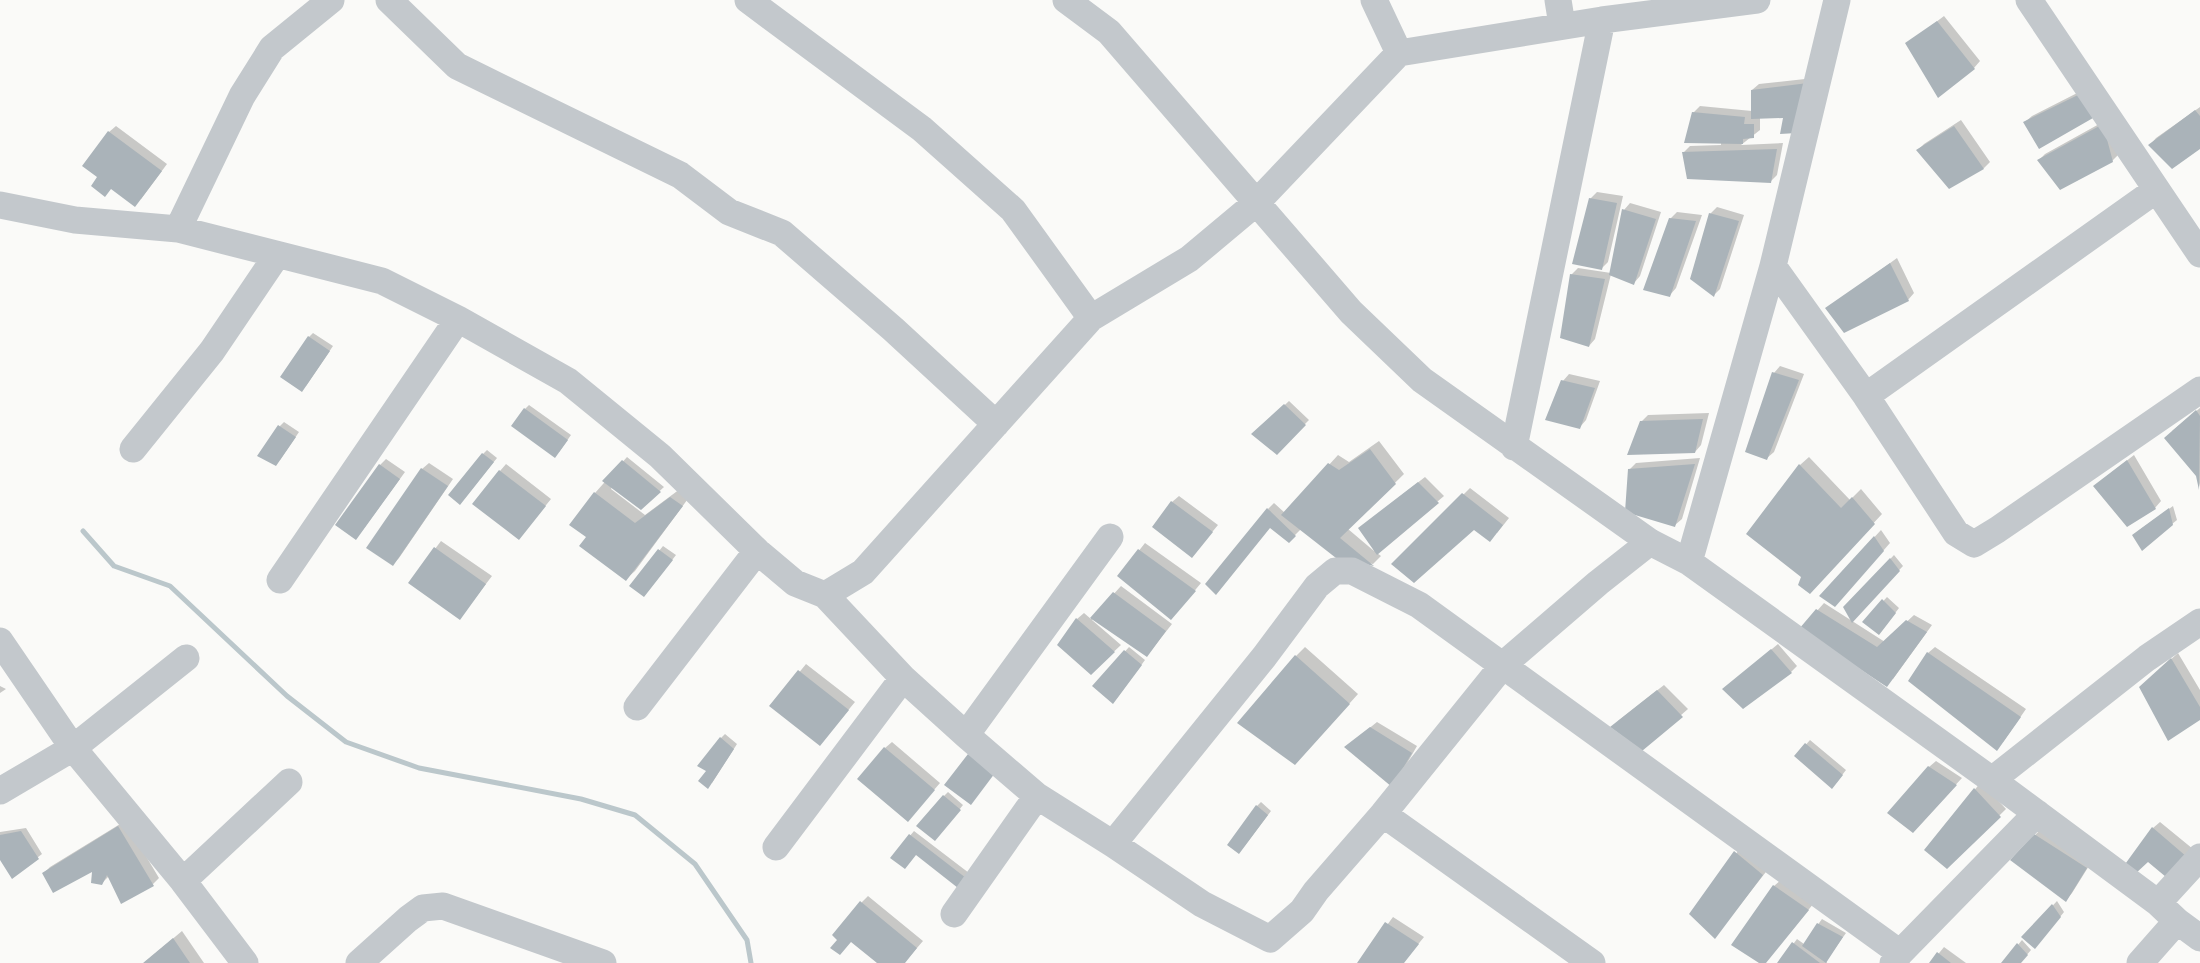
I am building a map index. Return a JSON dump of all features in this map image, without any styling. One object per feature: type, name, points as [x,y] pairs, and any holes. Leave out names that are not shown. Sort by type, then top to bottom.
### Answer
[{"type":"street","points":[[178,229],[242,96],[272,48],[331,0]]},
{"type":"street","points":[[388,0],[457,66],[680,175],[729,212],[782,233],[893,328],[996,424]]},
{"type":"street","points":[[748,0],[922,129],[1013,210],[1091,318]]},
{"type":"street","points":[[1066,0],[1109,32],[1351,312],[1422,380],[1650,542],[1689,562],[2037,813],[2158,903],[2200,938]]},
{"type":"street","points":[[1374,0],[1399,53]]},
{"type":"street","points":[[825,595],[863,572],[1091,318],[1189,259],[1256,203],[1399,53],[1560,13],[1602,20],[1757,0]]},
{"type":"street","points":[[1689,562],[1773,266],[1837,0]]},
{"type":"street","points":[[2029,0],[2200,254]]},
{"type":"street","points":[[1514,447],[1602,20]]},
{"type":"street","points":[[1866,396],[2157,190]]},
{"type":"street","points":[[0,205],[75,220],[178,229],[382,281],[458,319],[568,381],[660,456],[757,551],[795,583],[825,595],[903,678],[1037,796],[1202,904],[1270,939],[1302,911],[1316,891],[1383,814],[1504,664],[1598,583],[1650,542]]},
{"type":"street","points":[[133,449],[212,351],[277,255]]},
{"type":"street","points":[[1773,266],[1866,396],[1956,533],[1974,544],[2200,390]]},
{"type":"street","points":[[280,580],[458,319]]},
{"type":"street","points":[[966,735],[1110,537]]},
{"type":"street","points":[[638,706],[757,551]]},
{"type":"street","points":[[1113,844],[1264,657],[1317,586],[1335,571],[1352,571],[1419,605],[1504,664],[1896,958],[2037,813]]},
{"type":"street","points":[[1992,780],[2147,658],[2200,622]]},
{"type":"street","points":[[0,641],[73,748],[183,881],[245,963]]},
{"type":"street","points":[[0,791],[73,748],[186,658]]},
{"type":"street","points":[[776,847],[903,678]]},
{"type":"street","points":[[183,881],[289,782]]},
{"type":"street","points":[[954,914],[1037,796]]},
{"type":"street","points":[[1383,814],[1592,963]]},
{"type":"street","points":[[2158,903],[2200,857]]},
{"type":"street","points":[[359,963],[423,908],[443,906],[603,963]]},
{"type":"street","points":[[2140,963],[2177,921]]},
{"type":"building","points":[[1937,21],[1975,69],[1938,98],[1905,43]]},
{"type":"building","points":[[1808,83],[1797,133],[1780,134],[1783,118],[1751,119],[1751,90]]},
{"type":"building","points":[[2082,93],[2093,118],[2039,149],[2023,122]]},
{"type":"building","points":[[2195,110],[2200,116],[2200,149],[2172,169],[2148,145]]},
{"type":"building","points":[[1692,112],[1745,117],[1744,124],[1754,124],[1754,138],[1743,139],[1743,144],[1684,143]]},
{"type":"building","points":[[2103,124],[2113,162],[2060,190],[2037,160]]},
{"type":"building","points":[[1954,126],[1984,169],[1949,189],[1916,150]]},
{"type":"building","points":[[108,131],[162,171],[135,207],[111,189],[105,197],[91,186],[97,177],[82,166]]},
{"type":"building","points":[[1777,149],[1771,183],[1687,179],[1682,152]]},
{"type":"building","points":[[1589,198],[1617,203],[1602,270],[1572,264]]},
{"type":"building","points":[[1622,209],[1656,219],[1634,285],[1609,275]]},
{"type":"building","points":[[1709,213],[1739,221],[1714,297],[1690,279]]},
{"type":"building","points":[[1669,218],[1696,221],[1670,297],[1643,290]]},
{"type":"building","points":[[1890,263],[1909,301],[1844,333],[1825,308]]},
{"type":"building","points":[[1570,274],[1605,279],[1589,347],[1560,338]]},
{"type":"building","points":[[308,336],[330,351],[302,392],[280,377]]},
{"type":"building","points":[[1772,372],[1799,380],[1767,460],[1745,452]]},
{"type":"building","points":[[1561,380],[1595,388],[1580,429],[1545,420]]},
{"type":"building","points":[[1284,404],[1306,425],[1277,455],[1251,434]]},
{"type":"building","points":[[524,408],[568,440],[555,458],[511,426]]},
{"type":"building","points":[[2196,410],[2200,416],[2199,490],[2196,476],[2164,438]]},
{"type":"building","points":[[1703,419],[1695,453],[1627,455],[1640,421]]},
{"type":"building","points":[[278,425],[296,437],[276,466],[257,456]]},
{"type":"building","points":[[1370,449],[1396,484],[1340,538],[1374,566],[1336,558],[1281,515],[1328,463],[1339,470]]},
{"type":"building","points":[[482,453],[494,462],[460,505],[448,495]]},
{"type":"building","points":[[622,460],[661,492],[641,510],[602,481]]},
{"type":"building","points":[[2127,460],[2156,509],[2127,527],[2093,486]]},
{"type":"building","points":[[379,464],[400,479],[356,540],[335,525]]},
{"type":"building","points":[[1695,464],[1675,527],[1625,512],[1628,469]]},
{"type":"building","points":[[1799,464],[1841,508],[1852,497],[1875,524],[1810,594],[1798,585],[1801,577],[1746,534]]},
{"type":"building","points":[[421,468],[448,486],[393,566],[366,548]]},
{"type":"building","points":[[499,470],[546,506],[519,540],[472,504]]},
{"type":"building","points":[[1418,482],[1439,503],[1377,555],[1358,528]]},
{"type":"building","points":[[594,492],[635,523],[670,497],[683,506],[626,581],[579,546],[586,537],[569,525]]},
{"type":"building","points":[[1462,493],[1503,525],[1490,542],[1474,530],[1414,583],[1391,564]]},
{"type":"building","points":[[1171,501],[1213,532],[1192,558],[1152,527]]},
{"type":"building","points":[[1267,508],[1296,536],[1289,543],[1270,528],[1216,595],[1205,584]]},
{"type":"building","points":[[2169,508],[2173,525],[2142,551],[2132,535]]},
{"type":"building","points":[[1874,536],[1884,551],[1835,607],[1819,596]]},
{"type":"building","points":[[434,547],[486,584],[460,620],[408,583]]},
{"type":"building","points":[[658,549],[673,560],[644,597],[629,586]]},
{"type":"building","points":[[1138,549],[1196,591],[1171,620],[1117,576]]},
{"type":"building","points":[[1890,558],[1900,571],[1852,623],[1843,607]]},
{"type":"building","points":[[1113,592],[1166,631],[1147,657],[1090,618]]},
{"type":"building","points":[[1882,599],[1896,613],[1879,635],[1862,622]]},
{"type":"building","points":[[1816,609],[1877,647],[1906,620],[1927,632],[1887,687],[1799,629]]},
{"type":"building","points":[[1076,618],[1115,652],[1091,675],[1057,645]]},
{"type":"building","points":[[1771,649],[1792,673],[1743,709],[1722,689]]},
{"type":"building","points":[[1124,650],[1142,665],[1113,704],[1092,686]]},
{"type":"building","points":[[1927,652],[2021,717],[1997,751],[1908,681]]},
{"type":"building","points":[[1295,655],[1350,704],[1295,765],[1237,723]]},
{"type":"building","points":[[2171,658],[2200,707],[2200,720],[2168,741],[2139,687]]},
{"type":"building","points":[[798,670],[849,710],[820,746],[769,706]]},
{"type":"building","points":[[1657,690],[1683,717],[1642,751],[1610,727]]},
{"type":"building","points":[[1370,727],[1412,753],[1392,787],[1344,747]]},
{"type":"building","points":[[720,737],[734,749],[708,789],[698,781],[706,771],[697,766]]},
{"type":"building","points":[[1805,743],[1843,775],[1832,789],[1794,756]]},
{"type":"building","points":[[884,747],[935,790],[908,822],[857,779]]},
{"type":"building","points":[[968,754],[995,773],[971,805],[944,785]]},
{"type":"building","points":[[1928,766],[1957,785],[1913,833],[1887,813]]},
{"type":"building","points":[[1974,788],[2001,817],[1947,869],[1924,850]]},
{"type":"building","points":[[943,795],[961,810],[935,841],[916,826]]},
{"type":"building","points":[[1256,805],[1268,815],[1239,854],[1227,845]]},
{"type":"building","points":[[118,826],[154,886],[121,904],[107,875],[102,885],[91,883],[92,872],[53,893],[42,873]]},
{"type":"building","points":[[2152,827],[2187,857],[2166,877],[2148,862],[2135,874],[2123,867]]},
{"type":"building","points":[[21,831],[39,859],[12,879],[0,860],[0,835]]},
{"type":"building","points":[[909,834],[966,878],[958,888],[916,855],[905,869],[890,858]]},
{"type":"building","points":[[2034,834],[2087,868],[2066,902],[2010,860]]},
{"type":"building","points":[[1734,851],[1763,875],[1715,939],[1689,914]]},
{"type":"building","points":[[1773,885],[1809,910],[1766,963],[1759,963],[1731,945]]},
{"type":"building","points":[[860,901],[917,948],[905,963],[877,963],[851,942],[840,955],[830,948],[837,940],[832,935]]},
{"type":"building","points":[[2052,904],[2061,917],[2035,949],[2021,937]]},
{"type":"building","points":[[1385,922],[1419,944],[1404,963],[1357,963]]},
{"type":"building","points":[[1817,923],[1843,937],[1826,963],[1802,946]]},
{"type":"building","points":[[173,938],[190,963],[143,963]]},
{"type":"building","points":[[1792,942],[1820,963],[1777,963]]},
{"type":"building","points":[[2017,943],[2028,955],[2021,963],[2001,963]]},
{"type":"building","points":[[1937,952],[1951,963],[1929,963]]},
{"type":"waterway","points":[[83,531],[114,566],[170,586],[287,696],[346,742],[419,768],[581,799],[635,815],[695,864],[747,940],[751,963]]}]
